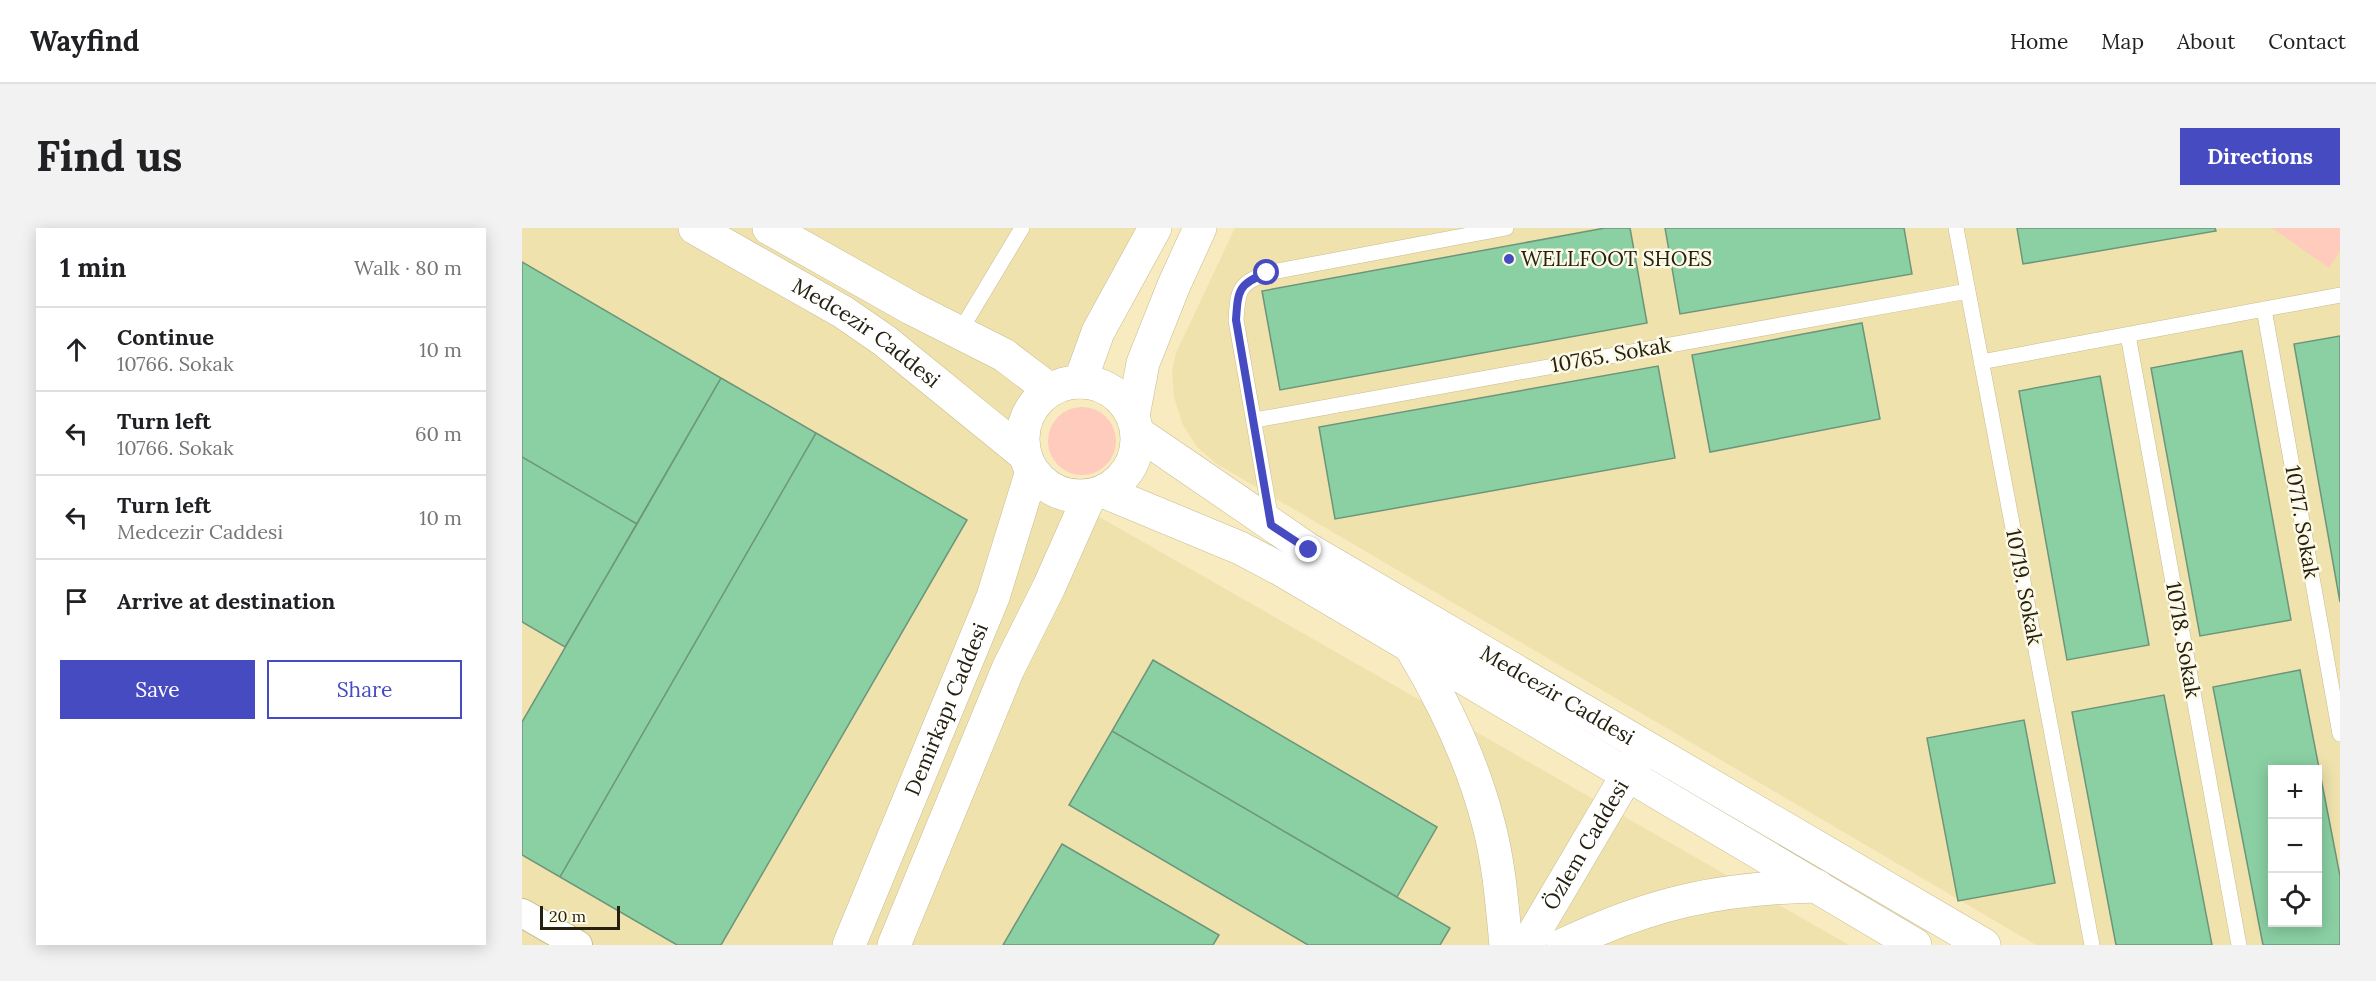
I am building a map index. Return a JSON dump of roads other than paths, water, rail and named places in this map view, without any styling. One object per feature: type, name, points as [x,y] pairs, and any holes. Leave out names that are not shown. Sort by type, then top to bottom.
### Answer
[{"type":"street","name":"Medcezir Caddesi","points":[[695,228],[843,312],[885,341],[1029,463]]},
{"type":"street","name":"Medcezir Caddesi","points":[[769,228],[959,333],[1065,386]]},
{"type":"street","points":[[1065,386],[1098,332],[1155,228]]},
{"type":"street","points":[[1135,424],[1124,402],[1112,391],[1096,384],[1065,386],[1039,399],[1025,425],[1023,440],[1029,463],[1043,483],[1057,492],[1073,497],[1097,494],[1120,482],[1131,468],[1137,451],[1135,424],[1143,363],[1173,285],[1200,228]]},
{"type":"street","name":"Medcezir Caddesi","points":[[1135,424],[1271,525],[1309,550],[1984,945]]},
{"type":"street","name":"Demirkapı Caddesi","points":[[849,945],[986,616],[1006,559],[1029,463]]},
{"type":"street","name":"Medcezir Caddesi","points":[[1097,494],[1240,548],[1628,773],[1916,945]]},
{"type":"street","name":"Demirkapı Caddesi","points":[[894,945],[1008,669],[1097,494]]},
{"type":"street","points":[[1410,645],[1436,688],[1474,777],[1488,822],[1499,872],[1506,945]]},
{"type":"street","name":"Özlem Caddesi","points":[[1527,945],[1644,745]]},
{"type":"street","points":[[1563,945],[1626,917],[1655,907],[1707,895],[1763,887],[1817,886]]},
{"type":"street","points":[[522,913],[578,945]]},
{"type":"lane","points":[[959,333],[1022,228]]},
{"type":"lane","points":[[1271,525],[1255,420],[1236,320],[1238,295],[1248,280],[1267,273],[1506,228]]},
{"type":"lane","name":"10719. Sokak","points":[[1956,228],[2092,945]]},
{"type":"lane","name":"10765. Sokak","points":[[1255,420],[1968,291]]},
{"type":"lane","points":[[1981,362],[2340,295]]},
{"type":"lane","name":"10717. Sokak","points":[[2264,309],[2340,734]]},
{"type":"lane","name":"10718. Sokak","points":[[2127,335],[2239,945]]},
{"type":"place","name":"WELLFOOT SHOES","points":[[1509,259]]}]
